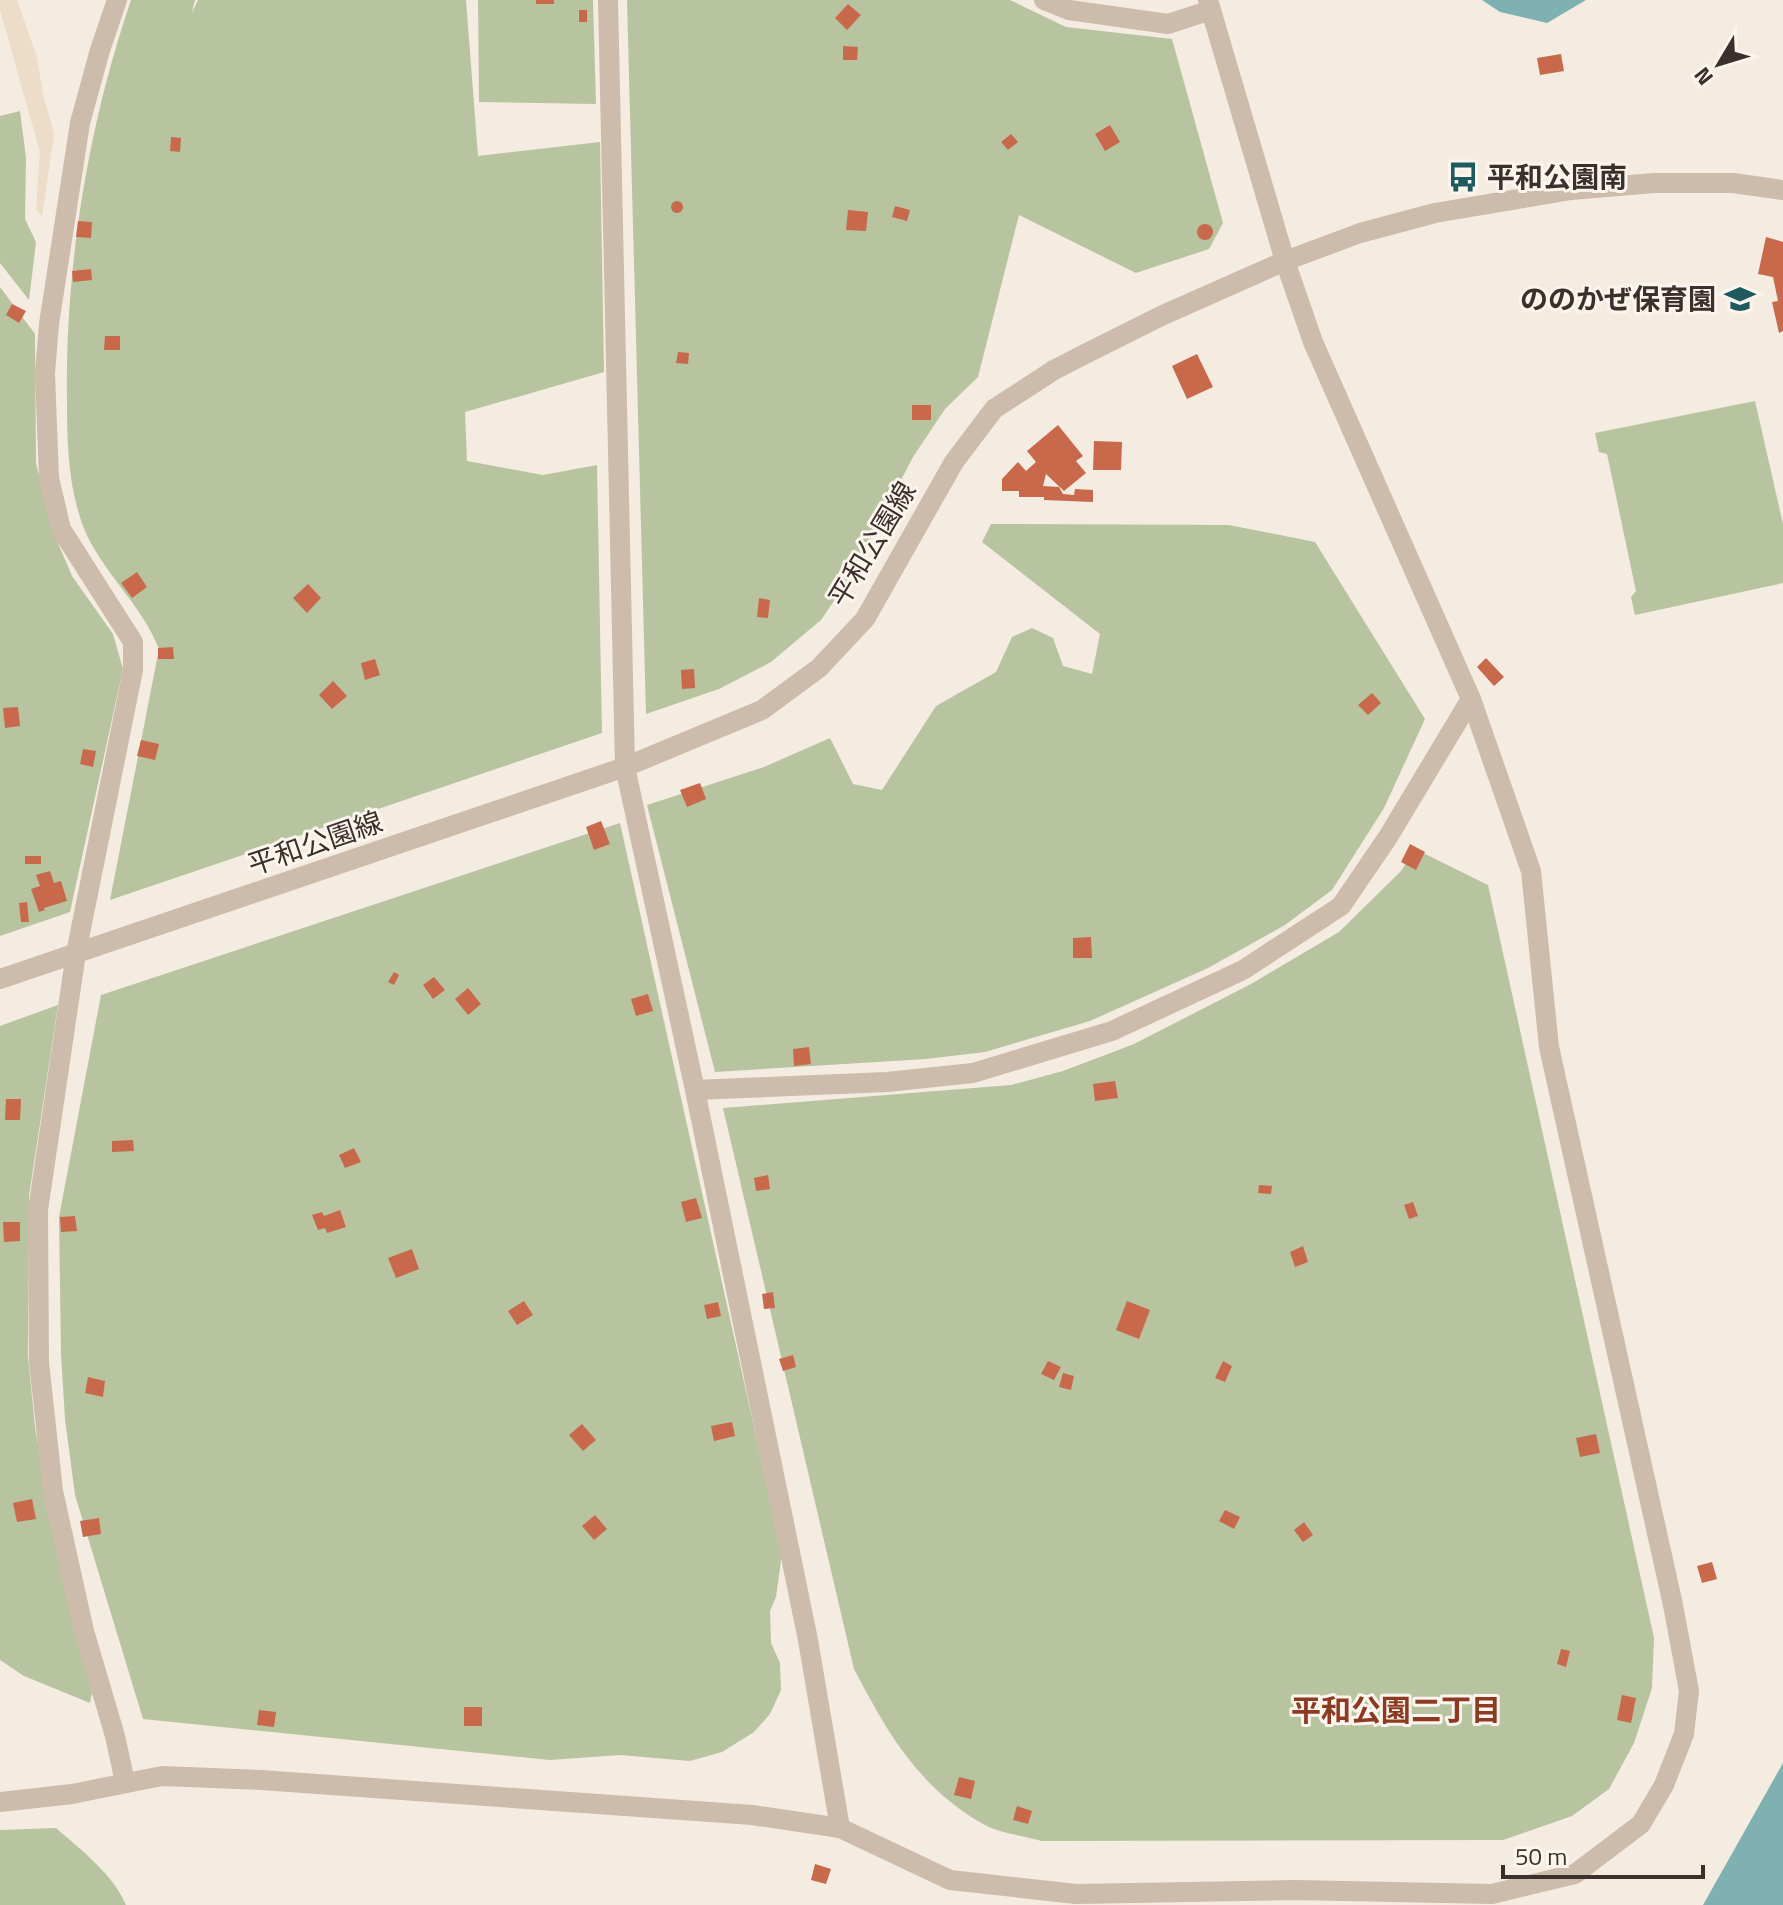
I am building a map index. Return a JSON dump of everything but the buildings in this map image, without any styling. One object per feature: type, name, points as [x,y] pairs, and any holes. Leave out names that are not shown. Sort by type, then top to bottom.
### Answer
[{"type":"street","points":[[117,0],[80,123],[49,324],[45,373],[49,478],[61,529],[133,642],[133,670],[76,953],[38,1210],[39,1362],[53,1491],[84,1631],[115,1736],[125,1782]]},
{"type":"street","points":[[608,0],[625,767],[808,1640],[840,1828]]},
{"type":"street","points":[[0,1802],[72,1794],[162,1776],[261,1780],[752,1815],[840,1828],[950,1880],[1076,1894],[1294,1890],[1492,1894],[1575,1874],[1641,1824],[1664,1785],[1684,1734],[1689,1691],[1683,1649],[1549,1047],[1531,871],[1471,699],[1313,342],[1285,261],[1209,5],[1168,24],[1069,10],[1044,0]]},
{"type":"street","name":"平和公園線","points":[[0,979],[625,767],[762,710],[819,668],[865,619],[954,462],[994,409],[1054,370],[1087,353],[1285,261],[1360,233],[1435,213],[1571,190],[1654,183],[1733,183],[1783,190]]},
{"type":"street","points":[[695,1090],[887,1082],[973,1073],[1112,1031],[1243,970],[1341,906],[1388,837],[1471,699]]},
{"type":"green space","points":[[131,0],[195,0],[192,13],[198,0],[466,0],[478,156],[600,142],[604,372],[465,412],[467,461],[543,475],[597,465],[602,733],[110,900],[159,649],[142,617],[91,543],[78,511],[68,448],[67,350],[75,248],[91,147]]},
{"type":"green space","points":[[478,0],[593,0],[596,104],[479,102]]},
{"type":"green space","points":[[627,0],[1010,0],[1066,27],[1172,39],[1223,223],[1209,249],[1136,273],[1019,215],[978,377],[945,409],[913,457],[853,573],[821,620],[771,662],[719,689],[646,714]]},
{"type":"green space","points":[[20,111],[26,158],[25,219],[36,242],[29,300],[0,263],[0,116]]},
{"type":"green space","points":[[0,287],[35,334],[36,463],[51,527],[72,576],[113,634],[123,669],[70,912],[0,936]]},
{"type":"green space","points":[[1755,401],[1783,524],[1783,583],[1635,615],[1631,597],[1636,591],[1607,454],[1599,452],[1595,433]]},
{"type":"green space","points":[[991,524],[1229,525],[1315,542],[1425,719],[1384,808],[1332,890],[1285,925],[1208,968],[1090,1021],[985,1052],[926,1059],[715,1072],[647,805],[764,767],[830,738],[853,784],[882,790],[936,706],[996,672],[1012,637],[1032,628],[1053,638],[1063,666],[1092,674],[1100,634],[982,542]]},
{"type":"green space","points":[[620,823],[782,1553],[776,1597],[770,1611],[771,1643],[780,1663],[781,1690],[770,1714],[754,1732],[722,1752],[690,1761],[620,1755],[550,1760],[143,1719],[75,1495],[65,1419],[61,1354],[59,1217],[101,995]]},
{"type":"green space","points":[[1415,849],[1488,885],[1654,1638],[1652,1688],[1634,1743],[1609,1789],[1572,1816],[1503,1840],[1042,1841],[989,1827],[960,1809],[922,1775],[892,1736],[854,1669],[723,1108],[1011,1085],[1063,1071],[1134,1044],[1251,984],[1339,932],[1401,871]]},
{"type":"green space","points":[[58,1005],[29,1196],[28,1356],[35,1427],[54,1537],[93,1688],[90,1703],[24,1676],[0,1660],[0,1026]]},
{"type":"green space","points":[[56,1828],[105,1873],[126,1905],[0,1905],[0,1830]]},
{"type":"shaded area","points":[[0,0],[17,0],[37,57],[54,134],[42,216],[36,209],[40,152],[0,10]]},
{"type":"water","points":[[1482,0],[1586,0],[1547,23],[1500,12]]},
{"type":"water","points":[[1783,1763],[1783,1905],[1703,1905]]},
{"type":"place","name":"平和公園南","points":[[1463,177]]},
{"type":"place","name":"ののかぜ保育園","points":[[1740,299]]},
{"type":"district","name":"平和公園二丁目","points":[[1396,1711]]}]
